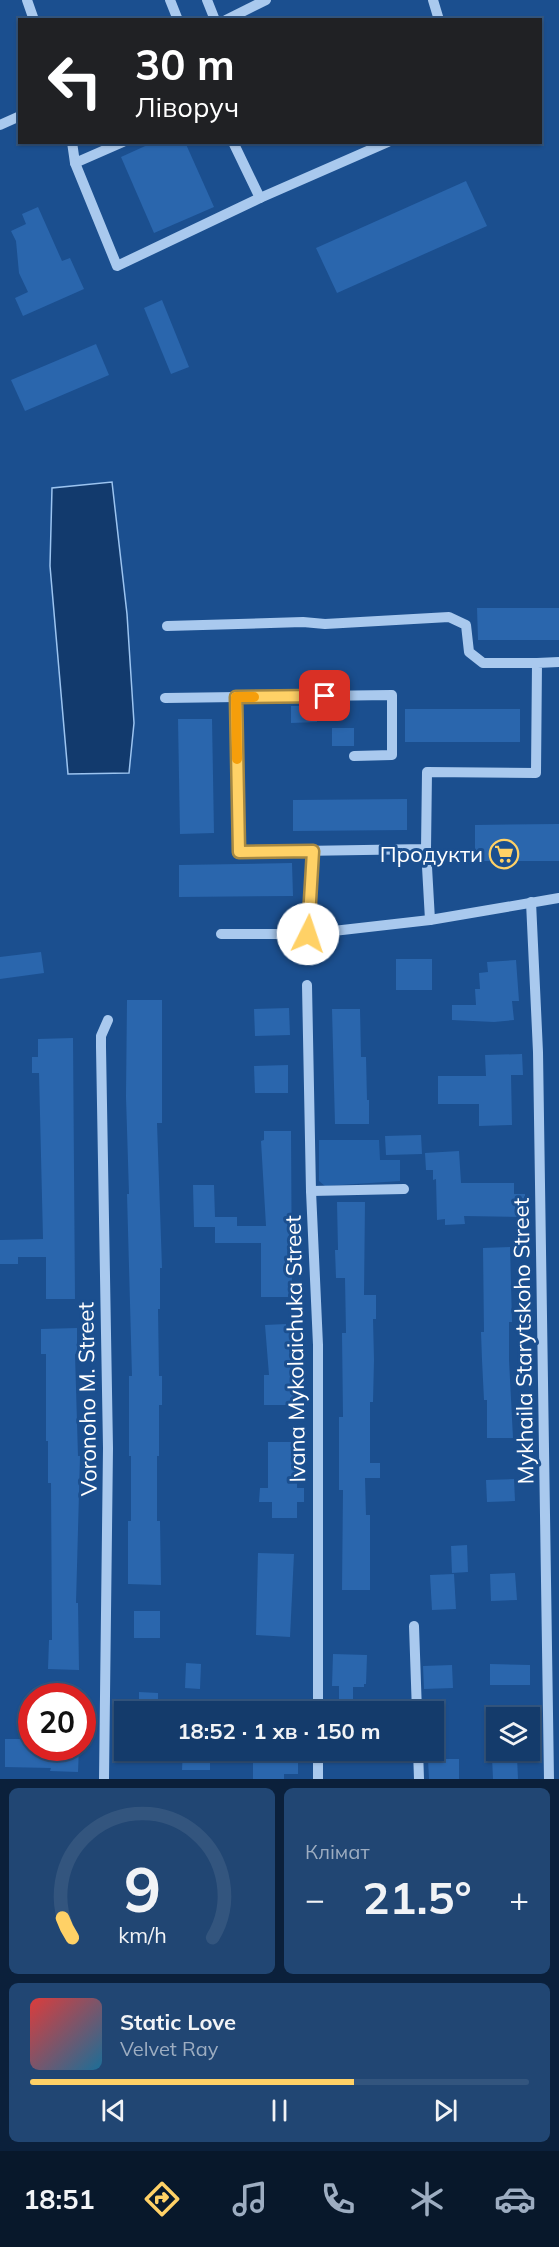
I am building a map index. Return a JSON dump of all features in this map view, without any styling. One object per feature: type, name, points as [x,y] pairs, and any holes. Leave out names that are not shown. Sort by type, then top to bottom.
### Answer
[{"type":"street","points":[[27,0],[33,18]]},
{"type":"street","points":[[170,0],[177,18]]},
{"type":"street","points":[[207,0],[214,18]]},
{"type":"street","points":[[230,18],[266,0]]},
{"type":"street","points":[[433,0],[439,18]]},
{"type":"street","points":[[0,125],[18,117]]},
{"type":"street","points":[[72,144],[75,163],[117,266],[260,198],[383,144]]},
{"type":"street","points":[[75,163],[118,144]]},
{"type":"street","points":[[234,144],[260,198]]},
{"type":"street","points":[[167,626],[303,622],[325,624],[449,617],[466,625],[469,652],[483,663],[559,662]]},
{"type":"street","points":[[430,920],[426,849],[427,772],[536,773],[537,663]]},
{"type":"street","points":[[165,698],[392,695],[392,755],[354,756]]},
{"type":"street","points":[[236,697],[239,852],[426,849]]},
{"type":"street","points":[[308,934],[313,851]]},
{"type":"street","points":[[221,934],[308,934],[430,920],[559,898]]},
{"type":"street","name":"Mykhaila Starytskoho Street","points":[[531,902],[538,1052],[549,1779]]},
{"type":"street","name":"Ivana Mykolaichuka Street","points":[[307,985],[310,1191],[318,1345],[318,1701]]},
{"type":"street","name":"Voronoho M. Street","points":[[104,1779],[108,1448],[101,1036],[108,1020]]},
{"type":"street","points":[[310,1191],[404,1189]]},
{"type":"street","points":[[414,1626],[417,1701]]},
{"type":"street","points":[[318,1761],[318,1779]]},
{"type":"street","points":[[418,1761],[419,1779]]},
{"type":"shaded area","points":[[112,482],[127,614],[134,723],[129,773],[68,774],[50,566],[52,488]]},
{"type":"shaded area","points":[[319,1140],[379,1140],[380,1160],[400,1160],[400,1181],[325,1186],[319,1181]]},
{"type":"building","points":[[150,144],[186,144],[214,207],[154,233],[121,157]]},
{"type":"building","points":[[466,181],[487,226],[337,293],[316,248]]},
{"type":"building","points":[[38,207],[62,261],[70,258],[84,289],[23,316],[15,298],[28,292],[19,273],[16,241],[11,231],[26,224],[22,214]]},
{"type":"building","points":[[162,300],[189,367],[171,374],[144,308]]},
{"type":"building","points":[[96,344],[109,375],[25,411],[11,380]]},
{"type":"building","points":[[477,608],[559,608],[559,640],[478,640]]},
{"type":"building","points":[[291,706],[317,706],[317,722],[291,723]]},
{"type":"building","points":[[405,709],[520,709],[520,742],[405,742]]},
{"type":"building","points":[[178,719],[212,719],[214,833],[180,834]]},
{"type":"building","points":[[332,728],[354,728],[354,746],[332,746]]},
{"type":"building","points":[[407,799],[407,830],[293,831],[293,800]]},
{"type":"building","points":[[559,824],[559,861],[475,861],[475,825]]},
{"type":"building","points":[[292,863],[293,896],[179,897],[179,865]]},
{"type":"building","points":[[41,952],[44,973],[0,979],[0,957]]},
{"type":"building","points":[[396,959],[432,959],[432,990],[396,990]]},
{"type":"building","points":[[516,960],[519,1001],[512,1001],[514,1020],[494,1022],[452,1020],[452,1005],[476,1005],[475,989],[480,989],[479,973],[488,972],[487,962]]},
{"type":"building","points":[[127,1000],[162,1000],[162,1123],[157,1123],[162,1268],[160,1268],[160,1309],[158,1309],[162,1405],[159,1405],[159,1456],[157,1456],[157,1521],[160,1521],[161,1585],[128,1584],[128,1521],[131,1521],[129,1376],[132,1376],[127,1194],[129,1194],[126,1097]]},
{"type":"building","points":[[289,1008],[290,1035],[255,1036],[254,1009]]},
{"type":"building","points":[[332,1009],[360,1009],[361,1057],[366,1057],[369,1124],[335,1124]]},
{"type":"building","points":[[73,1038],[75,1299],[46,1299],[46,1257],[18,1257],[18,1264],[0,1264],[0,1240],[43,1239],[39,1073],[32,1073],[32,1057],[38,1057],[38,1039]]},
{"type":"building","points":[[522,1054],[523,1075],[511,1075],[512,1125],[479,1126],[479,1104],[438,1104],[438,1076],[486,1076],[485,1055]]},
{"type":"building","points":[[288,1065],[288,1093],[255,1093],[254,1066]]},
{"type":"building","points":[[264,1131],[291,1131],[292,1297],[261,1297],[261,1243],[215,1243],[215,1227],[194,1227],[193,1185],[214,1185],[215,1217],[237,1217],[237,1226],[266,1226],[261,1141],[264,1140]]},
{"type":"building","points":[[421,1135],[422,1154],[386,1155],[385,1136]]},
{"type":"building","points":[[459,1151],[461,1183],[514,1183],[514,1194],[525,1194],[525,1217],[464,1216],[465,1224],[445,1225],[445,1219],[437,1220],[436,1179],[433,1180],[433,1170],[426,1170],[425,1153]]},
{"type":"building","points":[[337,1202],[365,1202],[364,1295],[376,1295],[376,1319],[373,1319],[373,1402],[370,1402],[370,1463],[380,1463],[380,1478],[365,1478],[366,1515],[370,1515],[370,1590],[342,1590],[343,1490],[339,1490],[339,1417],[343,1417],[342,1333],[346,1333],[345,1278],[336,1278]]},
{"type":"building","points":[[510,1247],[512,1322],[509,1322],[509,1360],[513,1438],[487,1438],[487,1400],[484,1400],[481,1332],[484,1332],[483,1248]]},
{"type":"building","points":[[286,1324],[286,1329],[294,1329],[294,1405],[264,1405],[264,1375],[269,1375],[265,1325]]},
{"type":"building","points":[[77,1328],[77,1354],[75,1354],[78,1456],[80,1456],[76,1603],[78,1603],[79,1670],[48,1669],[49,1640],[52,1640],[51,1483],[48,1483],[48,1441],[46,1441],[46,1354],[41,1354],[41,1329]]},
{"type":"building","points":[[268,1442],[297,1442],[297,1488],[304,1488],[304,1502],[297,1502],[297,1518],[272,1518],[272,1502],[259,1502],[260,1488],[268,1488]]},
{"type":"building","points":[[514,1479],[515,1501],[487,1502],[486,1480]]},
{"type":"building","points":[[467,1545],[468,1572],[452,1573],[451,1546]]},
{"type":"building","points":[[258,1553],[294,1554],[290,1637],[256,1635]]},
{"type":"building","points":[[515,1573],[517,1600],[491,1601],[490,1574]]},
{"type":"building","points":[[454,1574],[456,1609],[432,1610],[430,1575]]},
{"type":"building","points":[[134,1611],[160,1611],[160,1638],[134,1638]]},
{"type":"building","points":[[333,1654],[367,1655],[366,1684],[364,1687],[353,1687],[353,1701],[339,1701],[339,1686],[332,1686]]},
{"type":"building","points":[[186,1663],[201,1664],[200,1689],[185,1688]]},
{"type":"building","points":[[490,1664],[530,1665],[530,1685],[490,1685]]},
{"type":"building","points":[[452,1665],[453,1688],[424,1689],[423,1666]]},
{"type":"building","points":[[139,1692],[158,1693],[158,1701],[139,1701]]},
{"type":"building","points":[[5,1739],[18,1739],[18,1761],[78,1761],[78,1772],[50,1771],[51,1768],[5,1767]]},
{"type":"building","points":[[459,1759],[459,1779],[429,1779],[428,1761]]},
{"type":"building","points":[[182,1761],[210,1761],[210,1770],[182,1770]]},
{"type":"building","points":[[253,1761],[298,1761],[298,1774],[284,1774],[284,1779],[253,1779]]},
{"type":"building","points":[[492,1761],[517,1761],[518,1779],[493,1779]]},
{"type":"slow traffic","points":[[237,759],[236,697],[254,697]]},
{"type":"place","name":"Продукти","points":[[504,854]]},
{"type":"route","points":[[308,934],[313,851],[239,852],[236,697],[325,696]]}]
